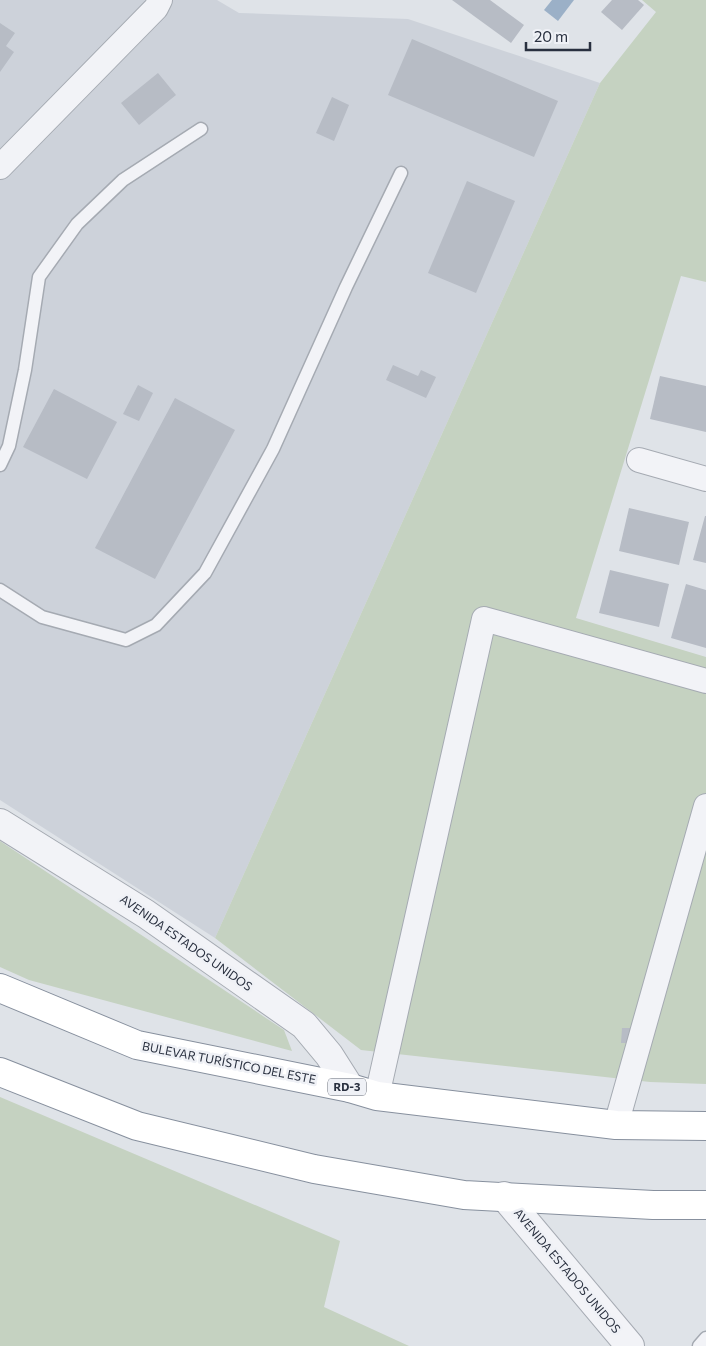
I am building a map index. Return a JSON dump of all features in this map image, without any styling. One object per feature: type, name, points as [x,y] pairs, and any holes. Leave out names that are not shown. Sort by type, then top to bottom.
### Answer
[{"type":"highway","name":"BULEVAR TURÍSTICO DEL ESTE","points":[[0,988],[138,1045],[350,1088],[377,1096],[616,1125],[706,1126]]},
{"type":"highway","points":[[0,1072],[137,1126],[314,1169],[464,1195],[653,1205],[706,1205]]},
{"type":"street","points":[[0,167],[156,8],[160,0]]},
{"type":"street","points":[[639,460],[706,478]]},
{"type":"street","points":[[377,1096],[484,618],[706,682]]},
{"type":"street","points":[[616,1125],[706,806]]},
{"type":"street","name":"AVENIDA ESTADOS UNIDOS","points":[[0,823],[146,914],[304,1025],[330,1055],[350,1088]]},
{"type":"street","name":"AVENIDA ESTADOS UNIDOS","points":[[504,1196],[630,1346]]},
{"type":"lane","points":[[0,465],[10,446],[25,370],[39,277],[77,224],[123,180],[201,129]]},
{"type":"lane","points":[[0,590],[42,617],[126,640],[156,625],[205,574],[273,449],[346,287],[401,173]]},
{"type":"lane","points":[[699,1346],[706,1338]]},
{"type":"shaded area","points":[[0,0],[217,0],[239,13],[408,19],[600,83],[215,938],[0,800]]},
{"type":"green space","points":[[642,0],[706,0],[706,282],[681,276],[576,618],[706,657],[706,1084],[650,1082],[361,1050],[215,938],[600,83],[656,12]]},
{"type":"green space","points":[[0,841],[284,1030],[292,1051],[29,980],[0,967]]},
{"type":"green space","points":[[0,1097],[340,1241],[324,1307],[409,1346],[0,1346]]},
{"type":"water","points":[[552,0],[574,0],[558,21],[544,10]]},
{"type":"building","points":[[452,0],[490,0],[524,25],[511,43]]},
{"type":"building","points":[[612,0],[638,0],[644,5],[622,30],[601,12]]},
{"type":"building","points":[[0,23],[15,33],[6,46],[14,52],[0,72]]},
{"type":"building","points":[[412,39],[558,101],[534,157],[388,95]]},
{"type":"building","points":[[158,73],[176,95],[139,125],[121,103]]},
{"type":"building","points":[[332,97],[349,105],[334,141],[316,133]]},
{"type":"building","points":[[467,181],[515,201],[476,293],[428,273]]},
{"type":"building","points":[[393,365],[418,376],[421,370],[436,377],[426,398],[386,380]]},
{"type":"building","points":[[660,376],[706,386],[706,432],[650,419]]},
{"type":"building","points":[[138,385],[153,393],[139,421],[123,414]]},
{"type":"building","points":[[54,389],[117,422],[87,479],[23,447]]},
{"type":"building","points":[[175,398],[235,430],[155,579],[95,548]]},
{"type":"building","points":[[629,508],[689,522],[679,565],[619,551]]},
{"type":"building","points":[[706,516],[706,563],[693,560]]},
{"type":"building","points":[[610,570],[669,584],[659,627],[599,613]]},
{"type":"building","points":[[686,584],[706,590],[706,648],[671,638]]},
{"type":"building","points":[[622,1028],[631,1028],[630,1043],[621,1043]]}]
